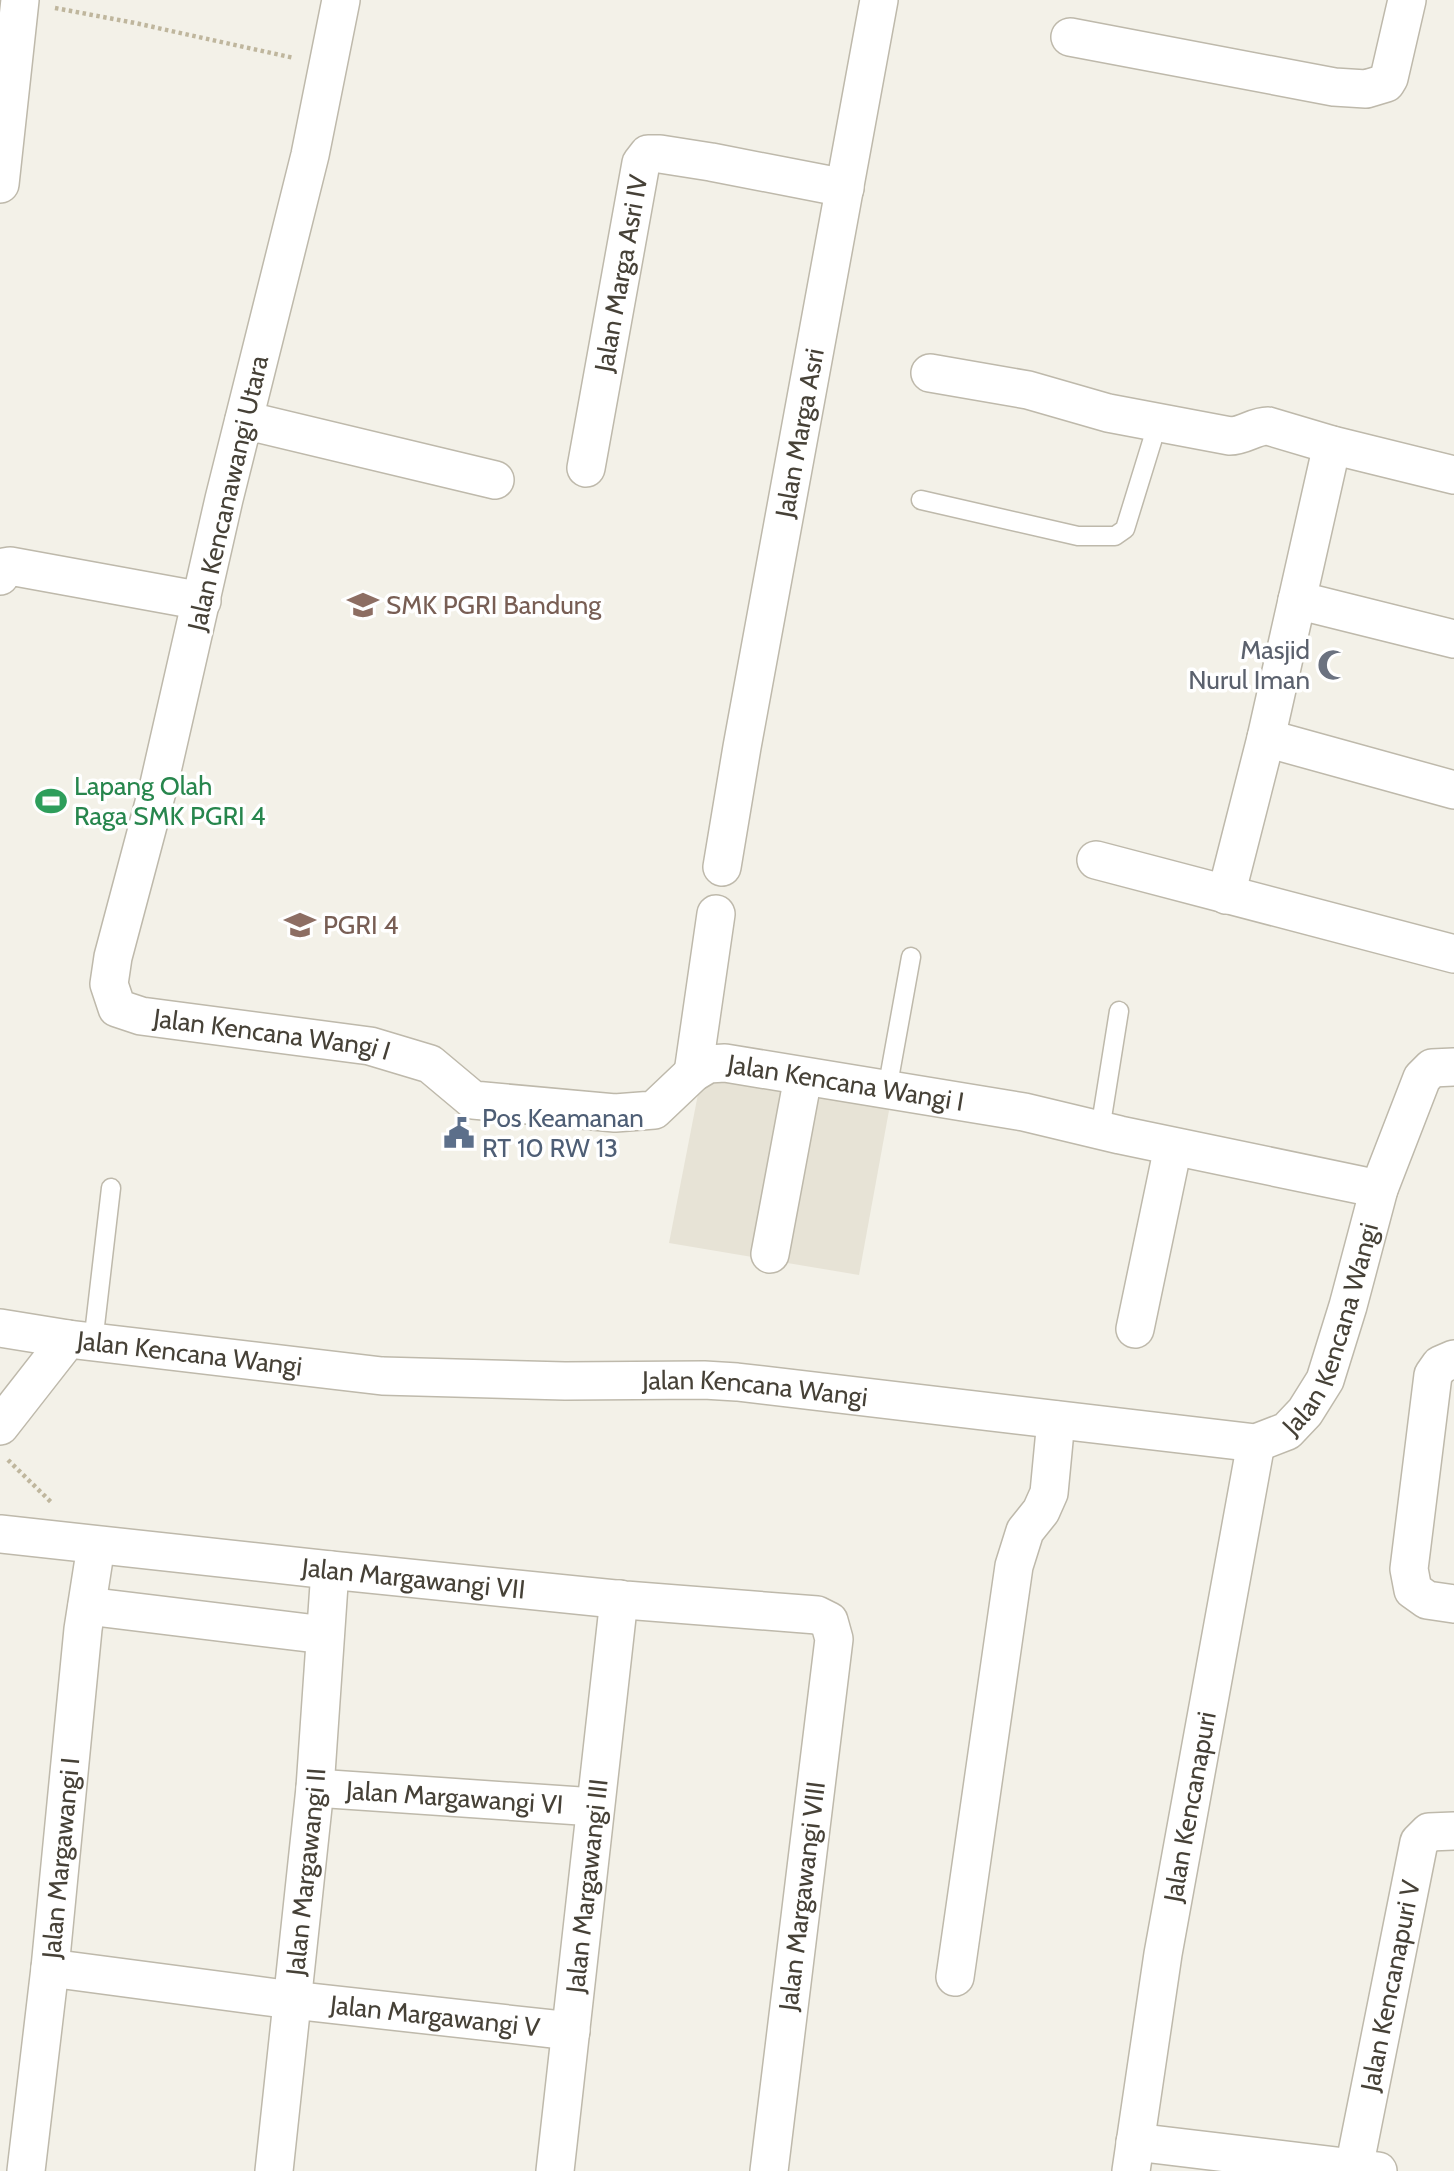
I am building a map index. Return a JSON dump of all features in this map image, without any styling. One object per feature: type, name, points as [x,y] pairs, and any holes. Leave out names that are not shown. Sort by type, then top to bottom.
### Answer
[{"type":"street","name":"Jalan Kencanawangi Utara","points":[[109,984],[113,957],[162,772],[244,419],[310,155],[341,0]]},
{"type":"street","name":"Jalan Marga Asri","points":[[722,867],[879,0]]},
{"type":"street","points":[[1070,37],[1334,87],[1366,89],[1386,83],[1389,78],[1407,0]]},
{"type":"street","points":[[0,184],[20,1]]},
{"type":"street","name":"Jalan Marga Asri IV","points":[[586,468],[641,163],[648,154],[711,162],[845,188]]},
{"type":"street","points":[[930,373],[1028,390],[1098,411],[1232,436],[1268,426],[1454,475]]},
{"type":"street","points":[[244,419],[495,480]]},
{"type":"street","points":[[1226,895],[1266,738],[1332,445]]},
{"type":"street","points":[[0,576],[4,567],[10,566],[202,601]]},
{"type":"street","points":[[1297,600],[1454,639]]},
{"type":"street","points":[[1266,738],[1454,790]]},
{"type":"street","points":[[1096,860],[1454,954]]},
{"type":"street","points":[[693,1073],[716,914]]},
{"type":"street","name":"Jalan Kencana Wangi I","points":[[109,984],[117,1008],[141,1016],[370,1046],[410,1057],[430,1064],[473,1100],[615,1113],[654,1110],[693,1073],[708,1064],[724,1063],[1024,1112],[1173,1147],[1379,1189]]},
{"type":"street","name":"Jalan Kencana Wangi","points":[[0,1426],[80,1341],[382,1376],[737,1382],[1256,1443],[1287,1431],[1305,1412],[1325,1380],[1379,1189],[1422,1078],[1432,1068],[1454,1067]]},
{"type":"street","points":[[771,1254],[803,1077]]},
{"type":"street","points":[[1135,1328],[1173,1147]]},
{"type":"street","points":[[0,1328],[80,1341]]},
{"type":"street","points":[[1454,1359],[1440,1365],[1433,1375],[1409,1569],[1413,1590],[1427,1600],[1454,1604]]},
{"type":"street","points":[[955,1977],[1014,1566],[1025,1531],[1041,1511],[1049,1493],[1056,1420]]},
{"type":"street","name":"Jalan Kencanapuri","points":[[1133,2156],[1163,1954],[1256,1443]]},
{"type":"street","name":"Jalan Margawangi VII","points":[[0,1534],[619,1599],[817,1615],[829,1621]]},
{"type":"street","name":"Jalan Margawangi I","points":[[26,2171],[87,1606],[96,1546]]},
{"type":"street","name":"Jalan Margawangi II","points":[[274,2171],[315,1787],[330,1570]]},
{"type":"street","name":"Jalan Margawangi III","points":[[555,2171],[619,1599]]},
{"type":"street","points":[[87,1606],[326,1635]]},
{"type":"street","name":"Jalan Margawangi VIII","points":[[769,2171],[834,1639],[829,1621]]},
{"type":"street","name":"Jalan Margawangi VI","points":[[315,1787],[596,1807]]},
{"type":"street","name":"Jalan Kencanapuri V","points":[[1367,2169],[1419,1842],[1429,1832],[1454,1831]]},
{"type":"street","name":"Jalan Margawangi V","points":[[50,1968],[292,2000],[571,2031]]},
{"type":"street","points":[[1133,2156],[1367,2169]]},
{"type":"lane","points":[[920,500],[1078,536],[1115,537],[1125,529],[1158,422]]},
{"type":"lane","points":[[887,1090],[911,957]]},
{"type":"lane","points":[[1100,1130],[1119,1011]]},
{"type":"lane","points":[[80,1341],[111,1188]]},
{"type":"path","points":[[20,1],[327,64]]},
{"type":"shaded area","points":[[716,1078],[890,1105],[859,1275],[669,1243],[699,1089]]},
{"type":"place","name":"SMK PGRI Bandung","points":[[363,605]]},
{"type":"place","name":"Masjid Nurul Iman","points":[[1333,665]]},
{"type":"place","name":"Lapang Olah Raga SMK PGRI 4","points":[[51,801]]},
{"type":"place","name":"PGRI 4","points":[[300,925]]},
{"type":"place","name":"Pos Keamanan RT 10 RW 13","points":[[459,1133]]}]
